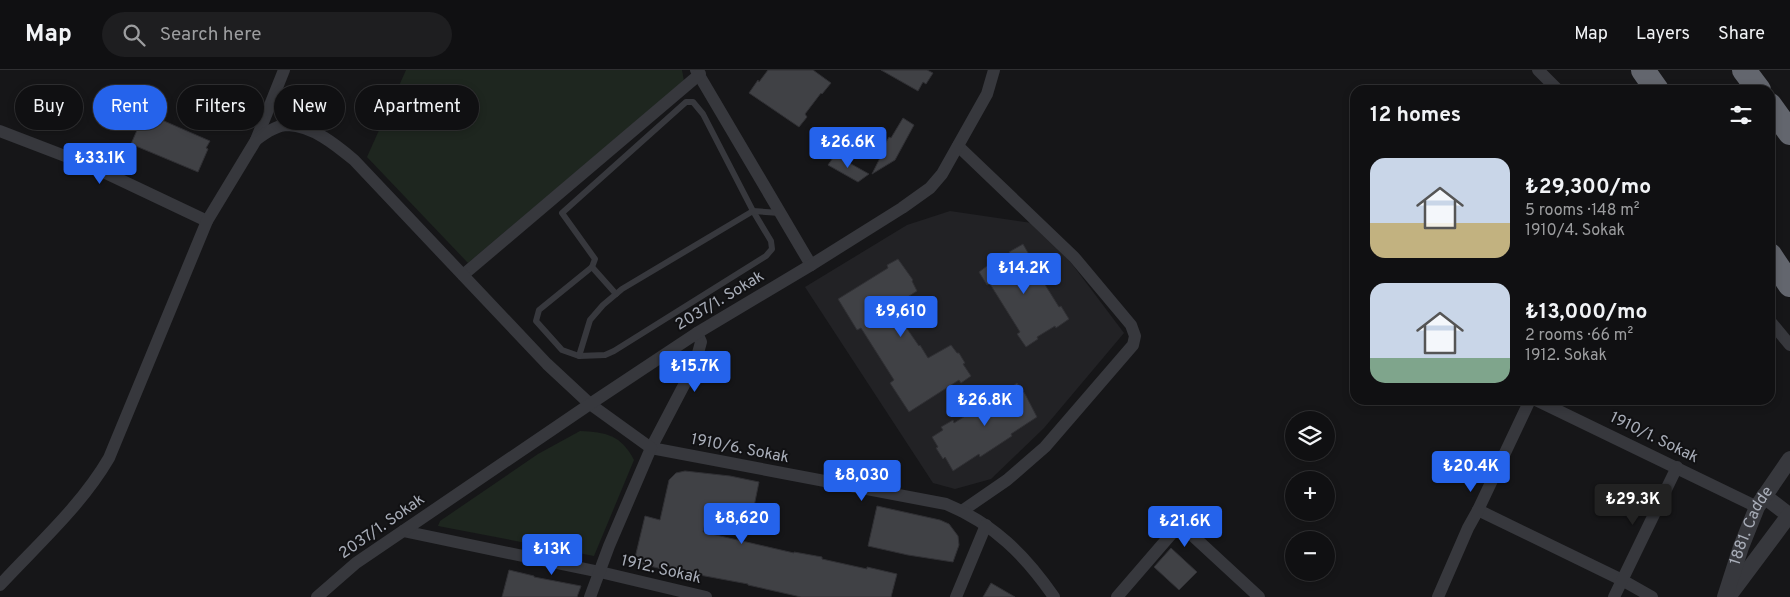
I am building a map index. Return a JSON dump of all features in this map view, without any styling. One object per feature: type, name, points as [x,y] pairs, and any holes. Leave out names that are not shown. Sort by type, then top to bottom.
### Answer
[{"type":"highway","points":[[1643,70],[1654,85]]},
{"type":"highway","points":[[1744,70],[1755,85]]},
{"type":"highway","points":[[1775,112],[1790,133]]},
{"type":"highway","points":[[1775,262],[1790,285]]},
{"type":"street","points":[[0,585],[79,502],[98,478],[109,458],[207,221],[256,140],[284,70]]},
{"type":"street","name":"2037/1. Sokak","points":[[317,597],[356,564],[590,404],[697,333],[811,265],[902,208],[930,188],[942,174],[987,94],[994,70]]},
{"type":"street","points":[[1538,70],[1553,85]]},
{"type":"street","points":[[463,274],[698,72],[811,265]]},
{"type":"street","points":[[256,140],[275,128],[288,125],[304,128],[320,135],[337,146],[354,160],[547,364],[590,404],[651,448]]},
{"type":"street","points":[[0,131],[91,166],[207,221]]},
{"type":"street","points":[[958,146],[1046,229],[1088,272],[1131,325],[1135,336],[1133,344],[1045,447],[1007,480],[962,511]]},
{"type":"street","points":[[1775,328],[1790,345]]},
{"type":"street","points":[[590,597],[609,546],[651,448],[695,364],[701,342],[697,333]]},
{"type":"street","points":[[1438,597],[1468,528],[1528,405]]},
{"type":"street","name":"1910/1. Sokak","points":[[1546,405],[1677,468],[1760,502]]},
{"type":"street","name":"1910/6. Sokak","points":[[651,448],[946,504],[986,525],[1022,554],[1054,597]]},
{"type":"street","name":"1881. Cadde","points":[[1726,597],[1741,546],[1760,502],[1785,476],[1790,459]]},
{"type":"street","points":[[1614,597],[1677,468]]},
{"type":"street","points":[[1760,502],[1790,515]]},
{"type":"street","points":[[1478,510],[1622,580],[1652,597]]},
{"type":"street","name":"1881. Cadde","points":[[1726,597],[1790,515]]},
{"type":"street","points":[[1117,597],[1180,524],[1259,597]]},
{"type":"street","points":[[956,597],[986,525]]},
{"type":"street","name":"1912. Sokak","points":[[403,531],[600,572],[706,597]]},
{"type":"lane","points":[[686,102],[693,102],[699,107],[753,211],[770,241],[772,250],[614,351],[605,355],[579,356],[562,350],[536,321],[536,315],[539,310],[592,267],[595,259],[562,213],[686,102]]},
{"type":"lane","points":[[579,356],[590,320],[616,294],[753,211],[780,213]]},
{"type":"lane","points":[[592,267],[616,294]]},
{"type":"shaded area","points":[[406,70],[682,70],[684,81],[468,263],[367,157],[379,130],[479,130],[479,85],[399,85]]},
{"type":"shaded area","points":[[950,211],[1032,223],[1066,256],[1124,333],[1044,428],[991,479],[955,489],[933,483],[805,287],[907,225]]},
{"type":"shaded area","points":[[580,431],[598,432],[618,440],[624,445],[634,460],[594,556],[438,526],[440,521],[538,454]]},
{"type":"building","points":[[768,70],[813,70],[831,83],[805,114],[807,117],[799,127],[749,93]]},
{"type":"building","points":[[881,70],[927,70],[933,73],[926,84],[923,82],[918,91]]},
{"type":"building","points":[[903,118],[914,125],[895,160],[872,174],[882,154],[880,153]]},
{"type":"building","points":[[167,122],[177,127],[177,130],[185,130],[210,141],[198,172],[131,144],[137,130],[167,130]]},
{"type":"building","points":[[835,155],[869,174],[858,182],[828,165]]},
{"type":"building","points":[[1023,244],[1031,258],[1029,259],[1059,307],[1061,306],[1069,319],[1037,337],[1038,339],[1026,347],[1017,334],[1020,332],[990,284],[987,285],[979,272],[991,263],[993,266],[1011,255],[1009,252]]},
{"type":"building","points":[[898,259],[913,280],[917,291],[895,305],[904,319],[901,320],[928,358],[951,345],[959,353],[965,363],[963,364],[971,376],[961,383],[959,380],[909,412],[890,383],[894,380],[861,328],[857,330],[838,299],[888,268],[887,265]]},
{"type":"building","points":[[1017,383],[1037,417],[980,457],[979,454],[953,471],[945,457],[943,459],[936,448],[938,447],[932,437],[943,430],[941,427],[953,420],[954,423],[994,398],[992,395],[1003,389],[1005,392]]},
{"type":"building","points":[[685,471],[730,476],[759,482],[751,521],[707,513],[703,532],[897,574],[891,597],[801,597],[748,584],[666,570],[634,562],[645,516],[660,520],[669,480],[676,473]]},
{"type":"building","points":[[877,506],[940,520],[949,524],[958,536],[959,545],[953,562],[868,546]]},
{"type":"building","points":[[1171,548],[1197,572],[1179,590],[1154,567]]},
{"type":"building","points":[[509,570],[581,586],[577,597],[502,597]]},
{"type":"building","points":[[991,583],[1015,597],[983,597]]}]
